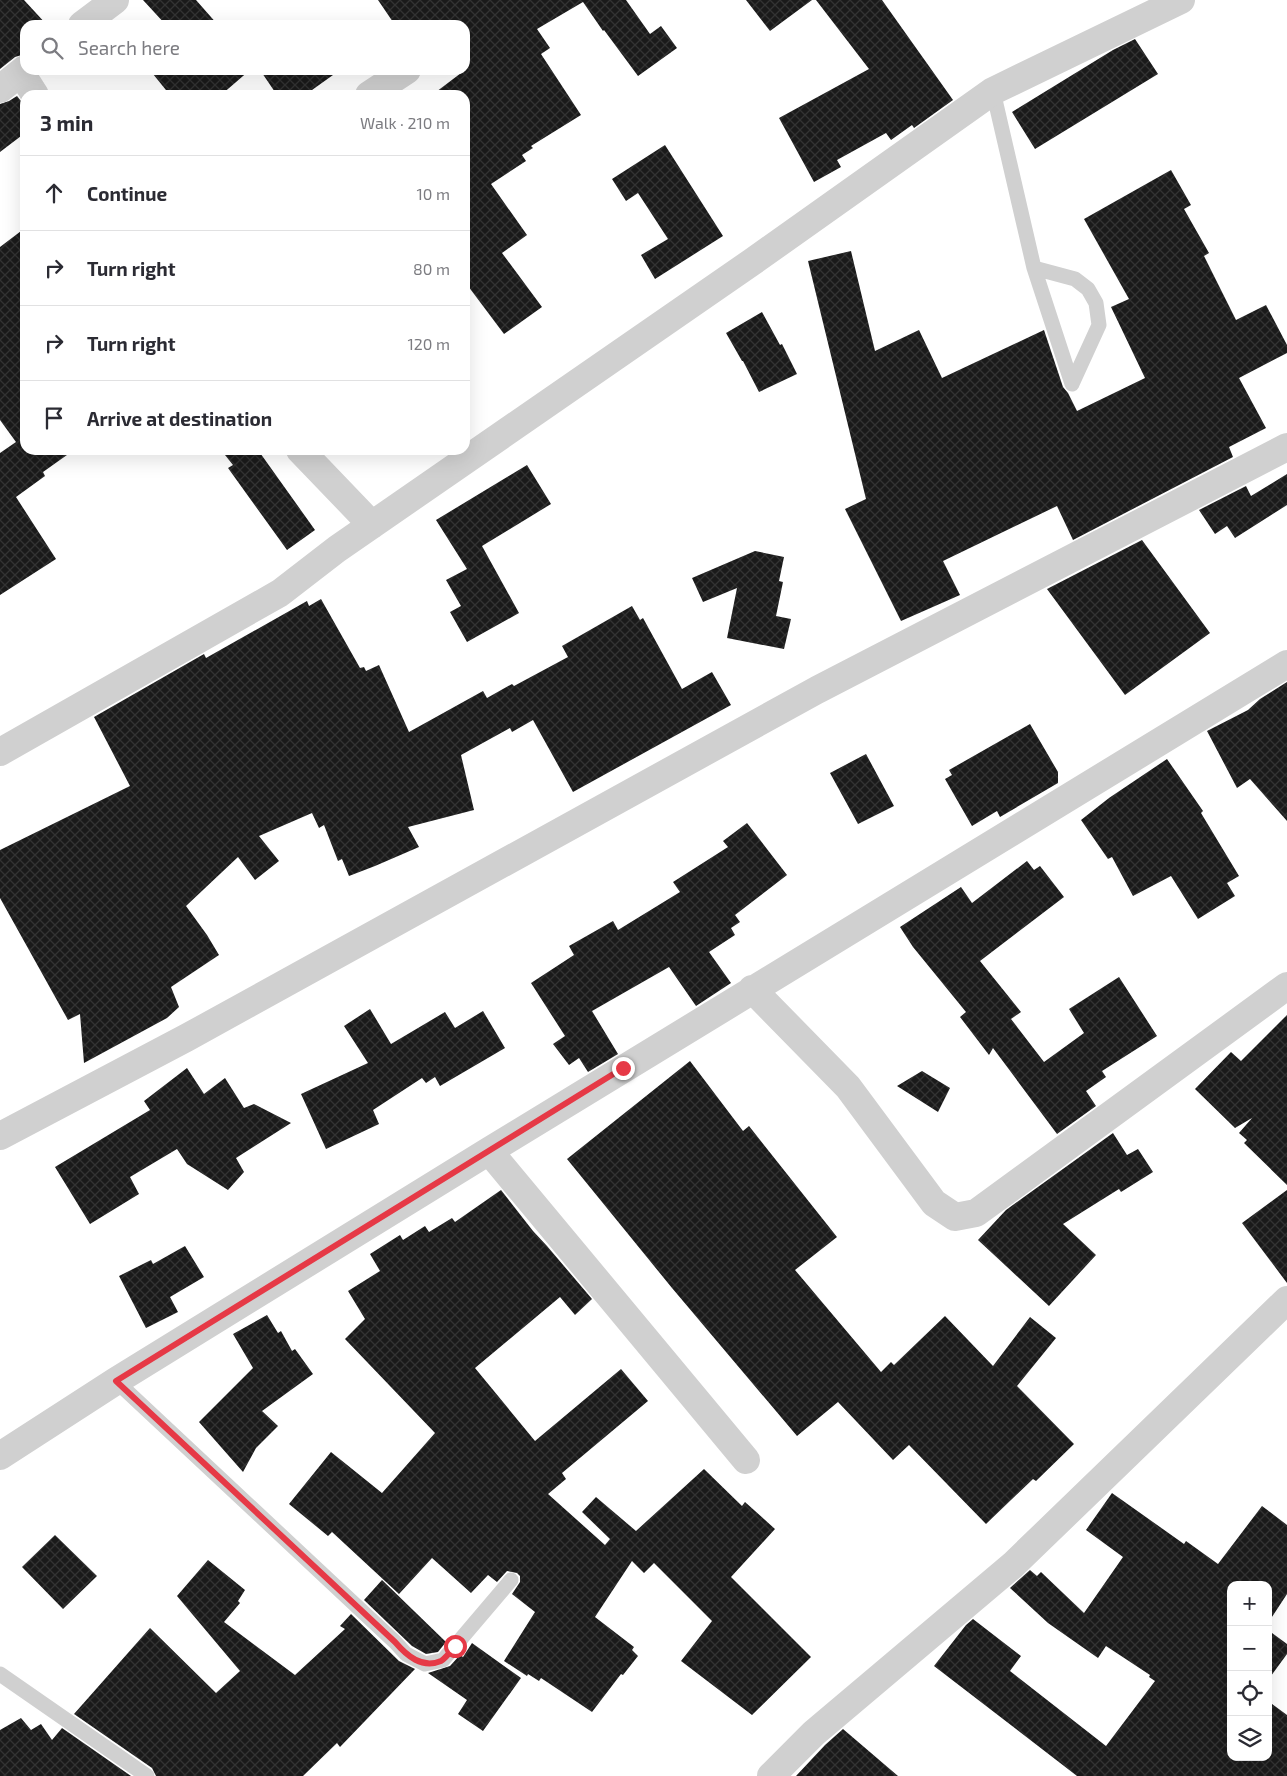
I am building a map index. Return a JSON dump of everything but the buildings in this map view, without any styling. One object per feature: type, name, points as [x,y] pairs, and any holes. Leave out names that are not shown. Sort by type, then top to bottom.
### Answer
[{"type":"street","points":[[89,20],[115,0]]},
{"type":"street","points":[[0,752],[280,594],[372,524],[752,262],[993,90],[1181,0]]},
{"type":"street","points":[[377,90],[399,75]]},
{"type":"street","points":[[0,1136],[186,1038],[817,690],[1287,447]]},
{"type":"street","points":[[305,455],[372,524]]},
{"type":"street","points":[[0,1456],[116,1381],[752,989],[1287,664]]},
{"type":"street","points":[[752,989],[848,1087],[934,1204],[954,1217],[976,1213],[1287,986]]},
{"type":"street","points":[[489,1151],[746,1460]]},
{"type":"street","points":[[771,1776],[814,1733],[1013,1565],[1287,1300]]},
{"type":"lane","points":[[993,90],[1034,268],[1072,384],[1099,325],[1096,303],[1088,289],[1075,279],[1034,268]]},
{"type":"lane","points":[[116,1381],[406,1654],[425,1664],[442,1660],[511,1580]]},
{"type":"lane","points":[[0,1674],[147,1776]]},
{"type":"route","points":[[455,1646],[442,1660],[425,1664],[406,1654],[116,1381],[623,1068]]}]
